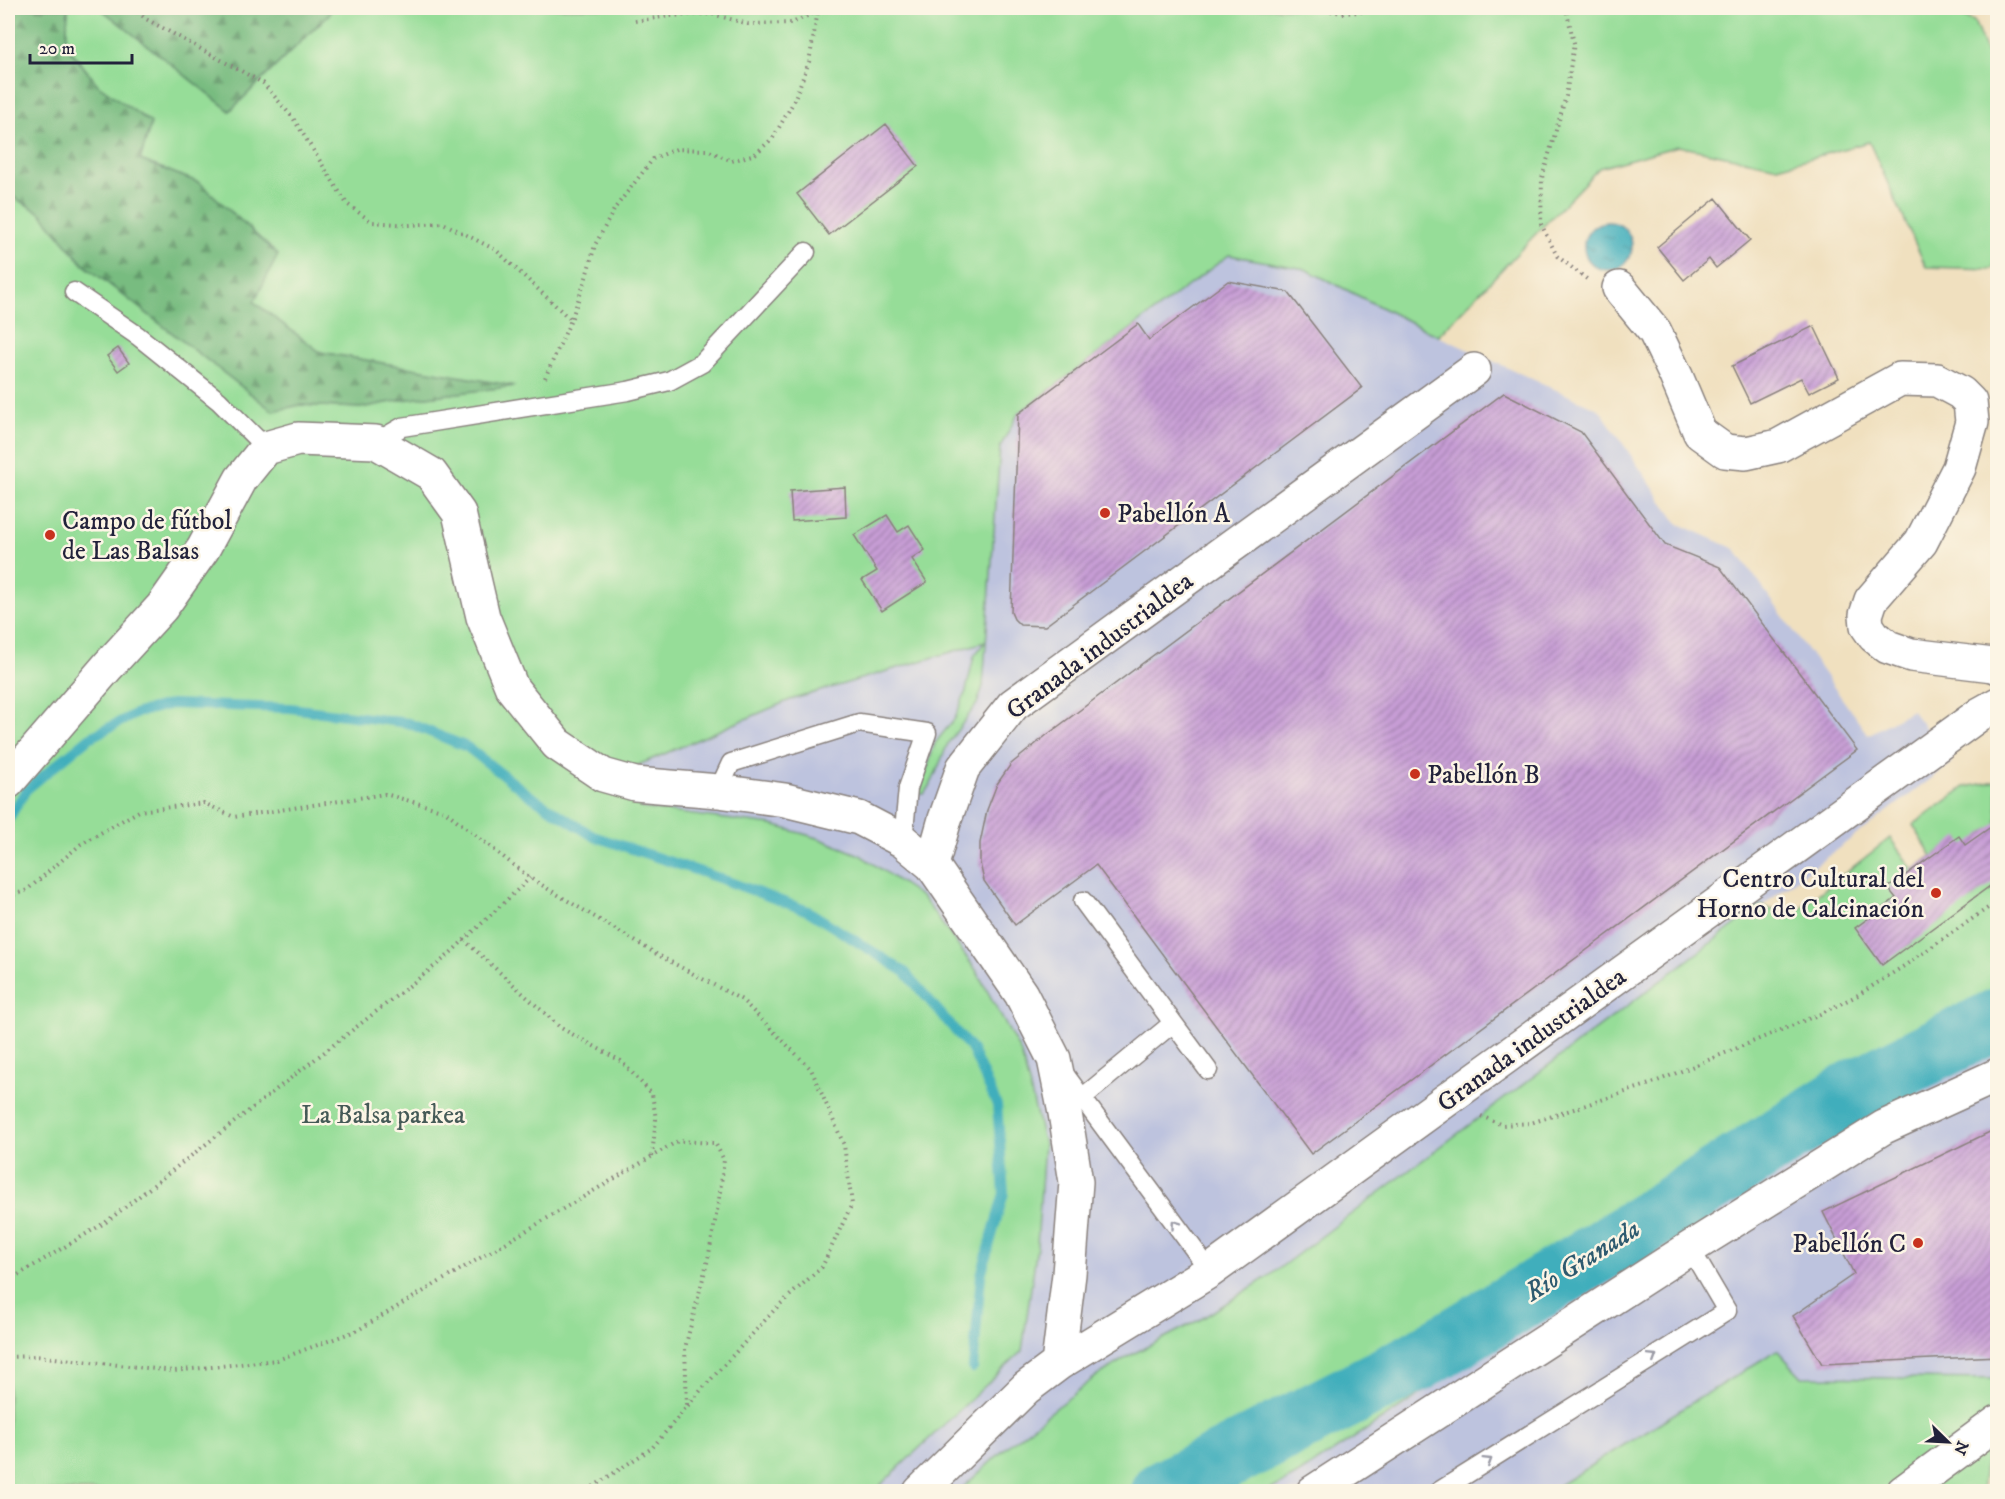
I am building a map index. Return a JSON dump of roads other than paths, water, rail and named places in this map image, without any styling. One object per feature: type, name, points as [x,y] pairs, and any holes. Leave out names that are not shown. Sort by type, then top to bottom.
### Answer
[{"type":"street","points":[[1619,288],[1655,332],[1700,433],[1725,451],[1746,453],[1778,446],[1900,379],[1937,380],[1961,393],[1971,402],[1972,422],[1959,468],[1921,542],[1871,600],[1866,615],[1867,626],[1874,636],[1888,647],[1911,655],[1971,661],[1998,667]]},
{"type":"street","name":"Granada industrialdea","points":[[932,865],[963,768],[1013,705],[1474,370]]},
{"type":"street","points":[[8,783],[100,674],[162,607],[203,549],[241,479],[266,448],[298,439],[376,442],[431,474],[459,513],[483,617],[512,688],[557,744],[603,775],[635,784],[718,791],[785,800],[860,818],[903,841],[932,865],[1021,994],[1054,1059],[1076,1182],[1069,1274],[1058,1364]]},
{"type":"street","name":"Granada industrialdea","points":[[920,1491],[1026,1388],[1058,1364],[1209,1271],[1971,721],[1998,704]]},
{"type":"street","points":[[1313,1491],[1690,1248],[1884,1127],[1998,1075]]},
{"type":"street","points":[[1903,1491],[1998,1422]]},
{"type":"lane","points":[[376,442],[402,427],[628,391],[669,381],[702,363],[806,252]]},
{"type":"lane","points":[[74,292],[138,336],[219,401],[266,448]]},
{"type":"lane","points":[[718,791],[731,762],[860,723],[927,733],[908,788],[903,841]]},
{"type":"lane","points":[[1083,901],[1208,1070]]},
{"type":"lane","points":[[1082,1098],[1173,1023]]},
{"type":"lane","points":[[1054,1059],[1209,1271]]},
{"type":"lane","points":[[1438,1491],[1727,1311],[1690,1248]]},
{"type":"water","points":[[1603,222],[1613,222],[1628,232],[1632,246],[1628,260],[1622,266],[1613,270],[1603,270],[1588,260],[1584,251],[1584,241],[1594,226]]},
{"type":"waterway","points":[[8,820],[26,790],[89,738],[137,713],[172,704],[290,708],[408,723],[467,747],[529,795],[593,836],[716,877],[808,911],[905,972],[972,1050],[997,1105],[1004,1193],[981,1275],[973,1368]]},
{"type":"waterway","name":"Río Granada","points":[[1161,1492],[1416,1362],[1632,1232],[1855,1090],[1998,1019]]},
{"type":"place","name":"Pabellón A","points":[[1105,513]]},
{"type":"place","name":"Campo de fútbol de Las Balsas","points":[[50,535]]},
{"type":"place","name":"Pabellón B","points":[[1415,774]]},
{"type":"place","name":"Centro Cultural del Horno de Calcinación","points":[[1936,893]]},
{"type":"place","name":"Pabellón C","points":[[1918,1243]]},
{"type":"park label","name":"La Balsa parkea","points":[[383,1114]]}]
